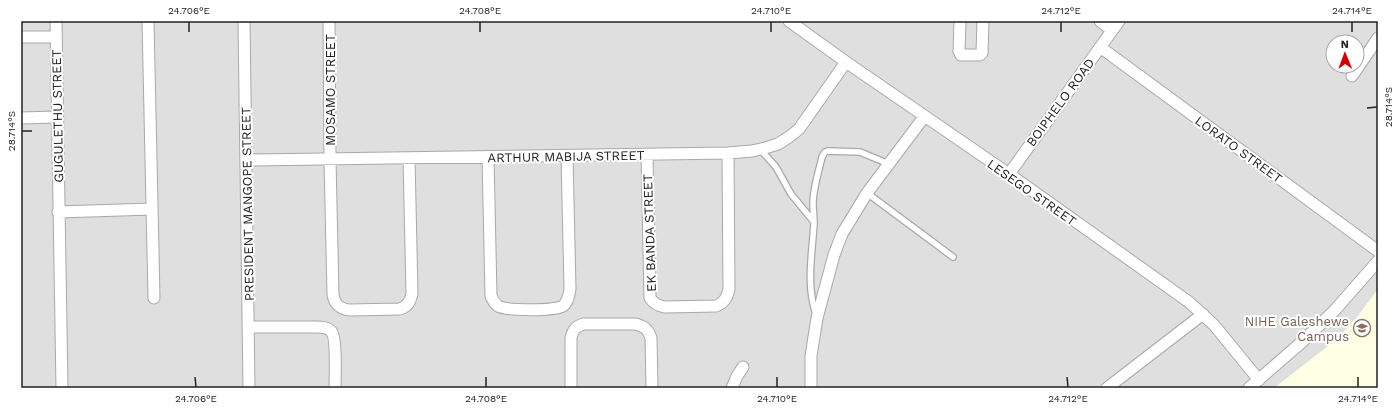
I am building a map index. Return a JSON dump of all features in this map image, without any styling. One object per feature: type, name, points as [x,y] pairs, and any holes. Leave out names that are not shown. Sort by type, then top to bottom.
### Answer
[{"type":"street","name":"GUGULETHU STREET","points":[[56,21],[62,388]]},
{"type":"street","points":[[148,21],[154,298]]},
{"type":"street","name":"PRESIDENT MANGOPE STREET","points":[[244,21],[249,388]]},
{"type":"street","name":"MOSAMO STREET","points":[[329,21],[333,295],[337,304],[343,309],[400,308],[410,303],[412,294],[409,158]]},
{"type":"street","name":"LESEGO STREET","points":[[789,21],[924,117],[1009,174],[1189,302],[1214,325],[1260,380]]},
{"type":"street","points":[[960,21],[959,53],[961,55],[980,55],[983,51],[983,21]]},
{"type":"street","name":"BOIPHELO ROAD","points":[[1009,174],[1115,26],[1100,21]]},
{"type":"street","points":[[21,37],[56,37]]},
{"type":"street","points":[[1352,76],[1378,38]]},
{"type":"street","name":"LORATO STREET","points":[[1100,47],[1378,251]]},
{"type":"street","name":"ARTHUR MABIJA STREET","points":[[246,160],[647,155],[728,153],[760,149],[778,144],[799,129],[846,62]]},
{"type":"street","points":[[21,118],[57,117]]},
{"type":"street","points":[[811,388],[811,356],[817,318],[834,255],[842,234],[867,193],[924,117]]},
{"type":"street","name":"EK BANDA STREET","points":[[647,155],[650,298],[657,305],[665,307],[716,306],[725,300],[729,289],[728,153]]},
{"type":"street","points":[[488,157],[491,296],[494,302],[499,306],[513,309],[556,309],[563,306],[567,301],[570,289],[567,156]]},
{"type":"street","points":[[58,212],[152,209]]},
{"type":"street","points":[[1249,388],[1260,380],[1335,310],[1378,261]]},
{"type":"street","points":[[1106,388],[1202,314]]},
{"type":"street","points":[[571,388],[572,331],[577,326],[583,324],[636,324],[644,326],[649,331],[652,388]]},
{"type":"street","points":[[249,327],[316,327],[326,328],[331,331],[334,336],[335,388]]},
{"type":"street","points":[[732,388],[743,367]]},
{"type":"lane","points":[[760,149],[776,167],[791,194],[814,223]]},
{"type":"lane","points":[[817,318],[812,304],[811,293],[811,252],[814,223],[813,201],[822,157],[828,150],[860,152],[889,165]]},
{"type":"lane","points":[[867,193],[953,257]]},
{"type":"shaded area","points":[[21,21],[1378,21],[1378,388],[21,388]]},
{"type":"shaded area","name":"NIHE Galeshewe Campus","points":[[1378,289],[1378,388],[1274,388],[1337,339],[1357,317]]},
{"type":"place","name":"NIHE Galeshewe Campus","points":[[1362,328]]}]
